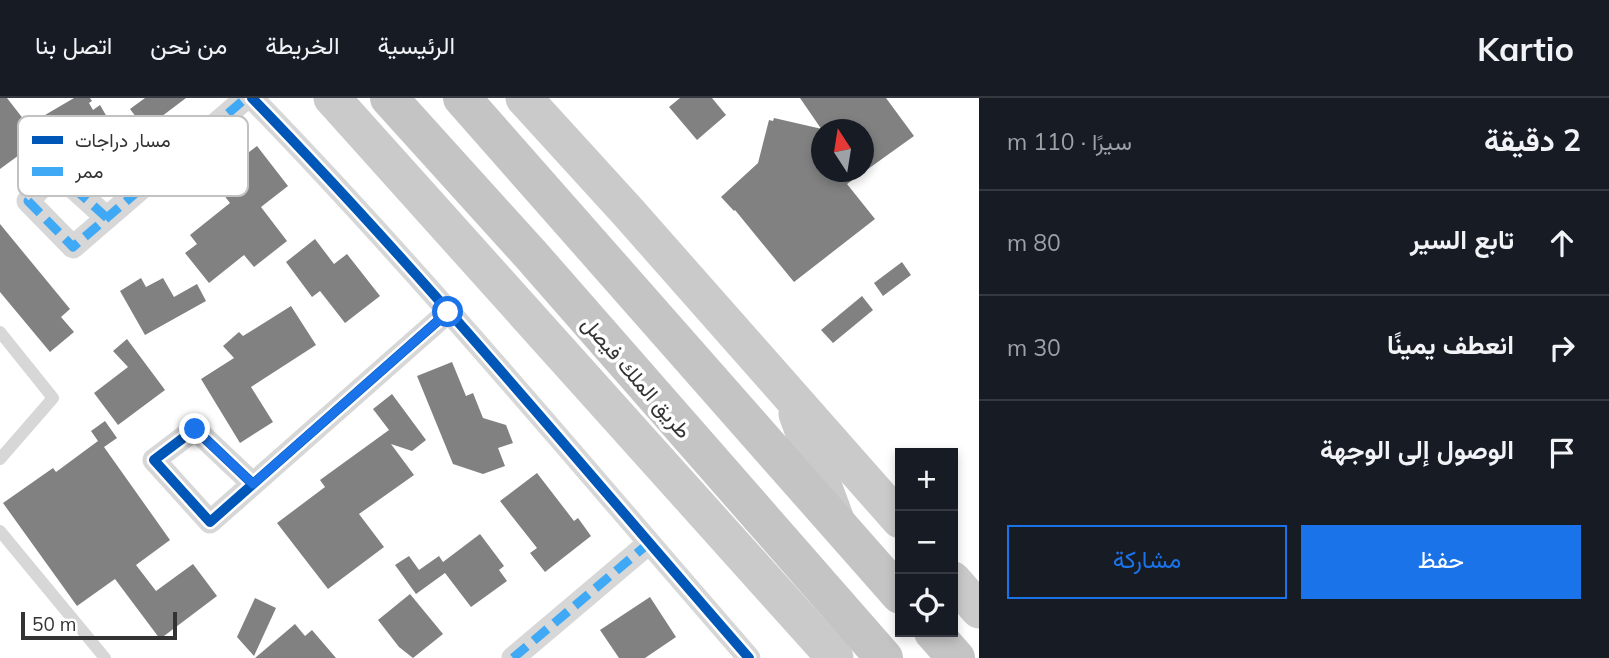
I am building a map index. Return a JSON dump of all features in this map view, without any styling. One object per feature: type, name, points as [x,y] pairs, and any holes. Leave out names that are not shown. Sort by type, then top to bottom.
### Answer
[{"type":"highway","name":"طريق الملك فيصل","points":[[389,98],[532,256],[884,658]]},
{"type":"highway","points":[[462,98],[895,589]]},
{"type":"highway","points":[[937,637],[956,658]]},
{"type":"main road","points":[[332,98],[835,658]]},
{"type":"main road","points":[[524,98],[895,514]]},
{"type":"main road","points":[[789,394],[837,522]]},
{"type":"main road","points":[[641,442],[754,510]]},
{"type":"main road","points":[[811,576],[866,658]]},
{"type":"main road","points":[[958,586],[979,610]]},
{"type":"street","points":[[225,116],[246,98]]},
{"type":"street","points":[[252,98],[302,149],[448,312],[749,658]]},
{"type":"street","points":[[107,218],[132,196]]},
{"type":"street","points":[[253,484],[448,312]]},
{"type":"street","points":[[513,658],[649,542]]},
{"type":"lane","points":[[0,332],[53,398],[0,458]]},
{"type":"lane","points":[[0,531],[105,658]]},
{"type":"building","points":[[0,98],[7,98],[21,116],[18,116],[18,156],[0,169]]},
{"type":"building","points":[[74,98],[90,98],[92,101],[89,103],[93,110],[100,105],[106,116],[43,116]]},
{"type":"building","points":[[145,98],[186,98],[162,116],[135,116],[130,109]]},
{"type":"building","points":[[680,98],[712,98],[726,115],[697,140],[669,107]]},
{"type":"building","points":[[800,98],[886,98],[914,136],[874,165],[874,119],[814,119]]},
{"type":"building","points":[[774,118],[811,127],[811,182],[850,182],[847,184],[875,219],[794,282],[735,210],[721,197],[758,163],[769,120],[773,121]]},
{"type":"building","points":[[257,146],[288,186],[261,207],[287,241],[254,267],[244,255],[209,283],[185,253],[197,244],[190,235],[230,203],[225,196],[248,196],[248,153]]},
{"type":"building","points":[[0,224],[70,309],[61,317],[74,332],[50,352],[0,292]]},
{"type":"building","points":[[315,239],[334,264],[347,254],[380,296],[345,323],[320,291],[312,297],[286,262]]},
{"type":"building","points":[[902,262],[911,275],[883,296],[874,283]]},
{"type":"building","points":[[141,278],[146,287],[163,278],[174,297],[197,284],[206,301],[145,335],[120,291]]},
{"type":"building","points":[[862,296],[873,310],[833,343],[821,330]]},
{"type":"building","points":[[291,306],[316,345],[251,387],[273,422],[240,443],[201,379],[234,358],[223,346],[239,332],[243,336]]},
{"type":"building","points":[[127,339],[165,390],[118,425],[94,393],[128,367],[113,351]]},
{"type":"building","points":[[452,362],[466,396],[473,393],[483,418],[506,425],[513,443],[498,448],[505,466],[483,474],[453,464],[417,376]]},
{"type":"building","points":[[392,394],[426,440],[412,451],[391,444],[414,475],[359,514],[384,547],[328,589],[277,523],[325,487],[320,480],[389,430],[373,409]]},
{"type":"building","points":[[105,421],[117,438],[104,447],[170,540],[136,565],[156,591],[193,564],[217,596],[160,639],[115,579],[77,606],[3,503],[53,468],[56,472],[98,441],[91,431]]},
{"type":"building","points":[[537,473],[574,521],[578,518],[591,536],[545,572],[530,553],[537,548],[500,501]]},
{"type":"building","points":[[480,534],[504,566],[499,570],[507,581],[471,607],[445,573],[416,594],[395,565],[409,556],[419,570],[439,556],[443,562]]},
{"type":"building","points":[[410,594],[443,634],[413,658],[399,647],[378,620]]},
{"type":"building","points":[[650,597],[676,637],[645,658],[619,658],[600,630]]},
{"type":"building","points":[[255,598],[276,608],[254,656],[237,637]]},
{"type":"building","points":[[295,624],[305,636],[312,630],[336,658],[255,658]]},
{"type":"marked path","points":[[225,116],[246,98]]},
{"type":"marked path","points":[[33,196],[28,201],[73,247],[107,218]]},
{"type":"marked path","points":[[83,196],[107,218]]},
{"type":"marked path","points":[[107,218],[132,196]]},
{"type":"marked path","points":[[513,658],[649,543]]},
{"type":"cycle path","points":[[252,98],[442,304],[749,658]]},
{"type":"cycle path","points":[[253,484],[195,429],[154,460],[210,522],[448,312]]},
{"type":"route","points":[[195,429],[253,484],[448,312]]}]
